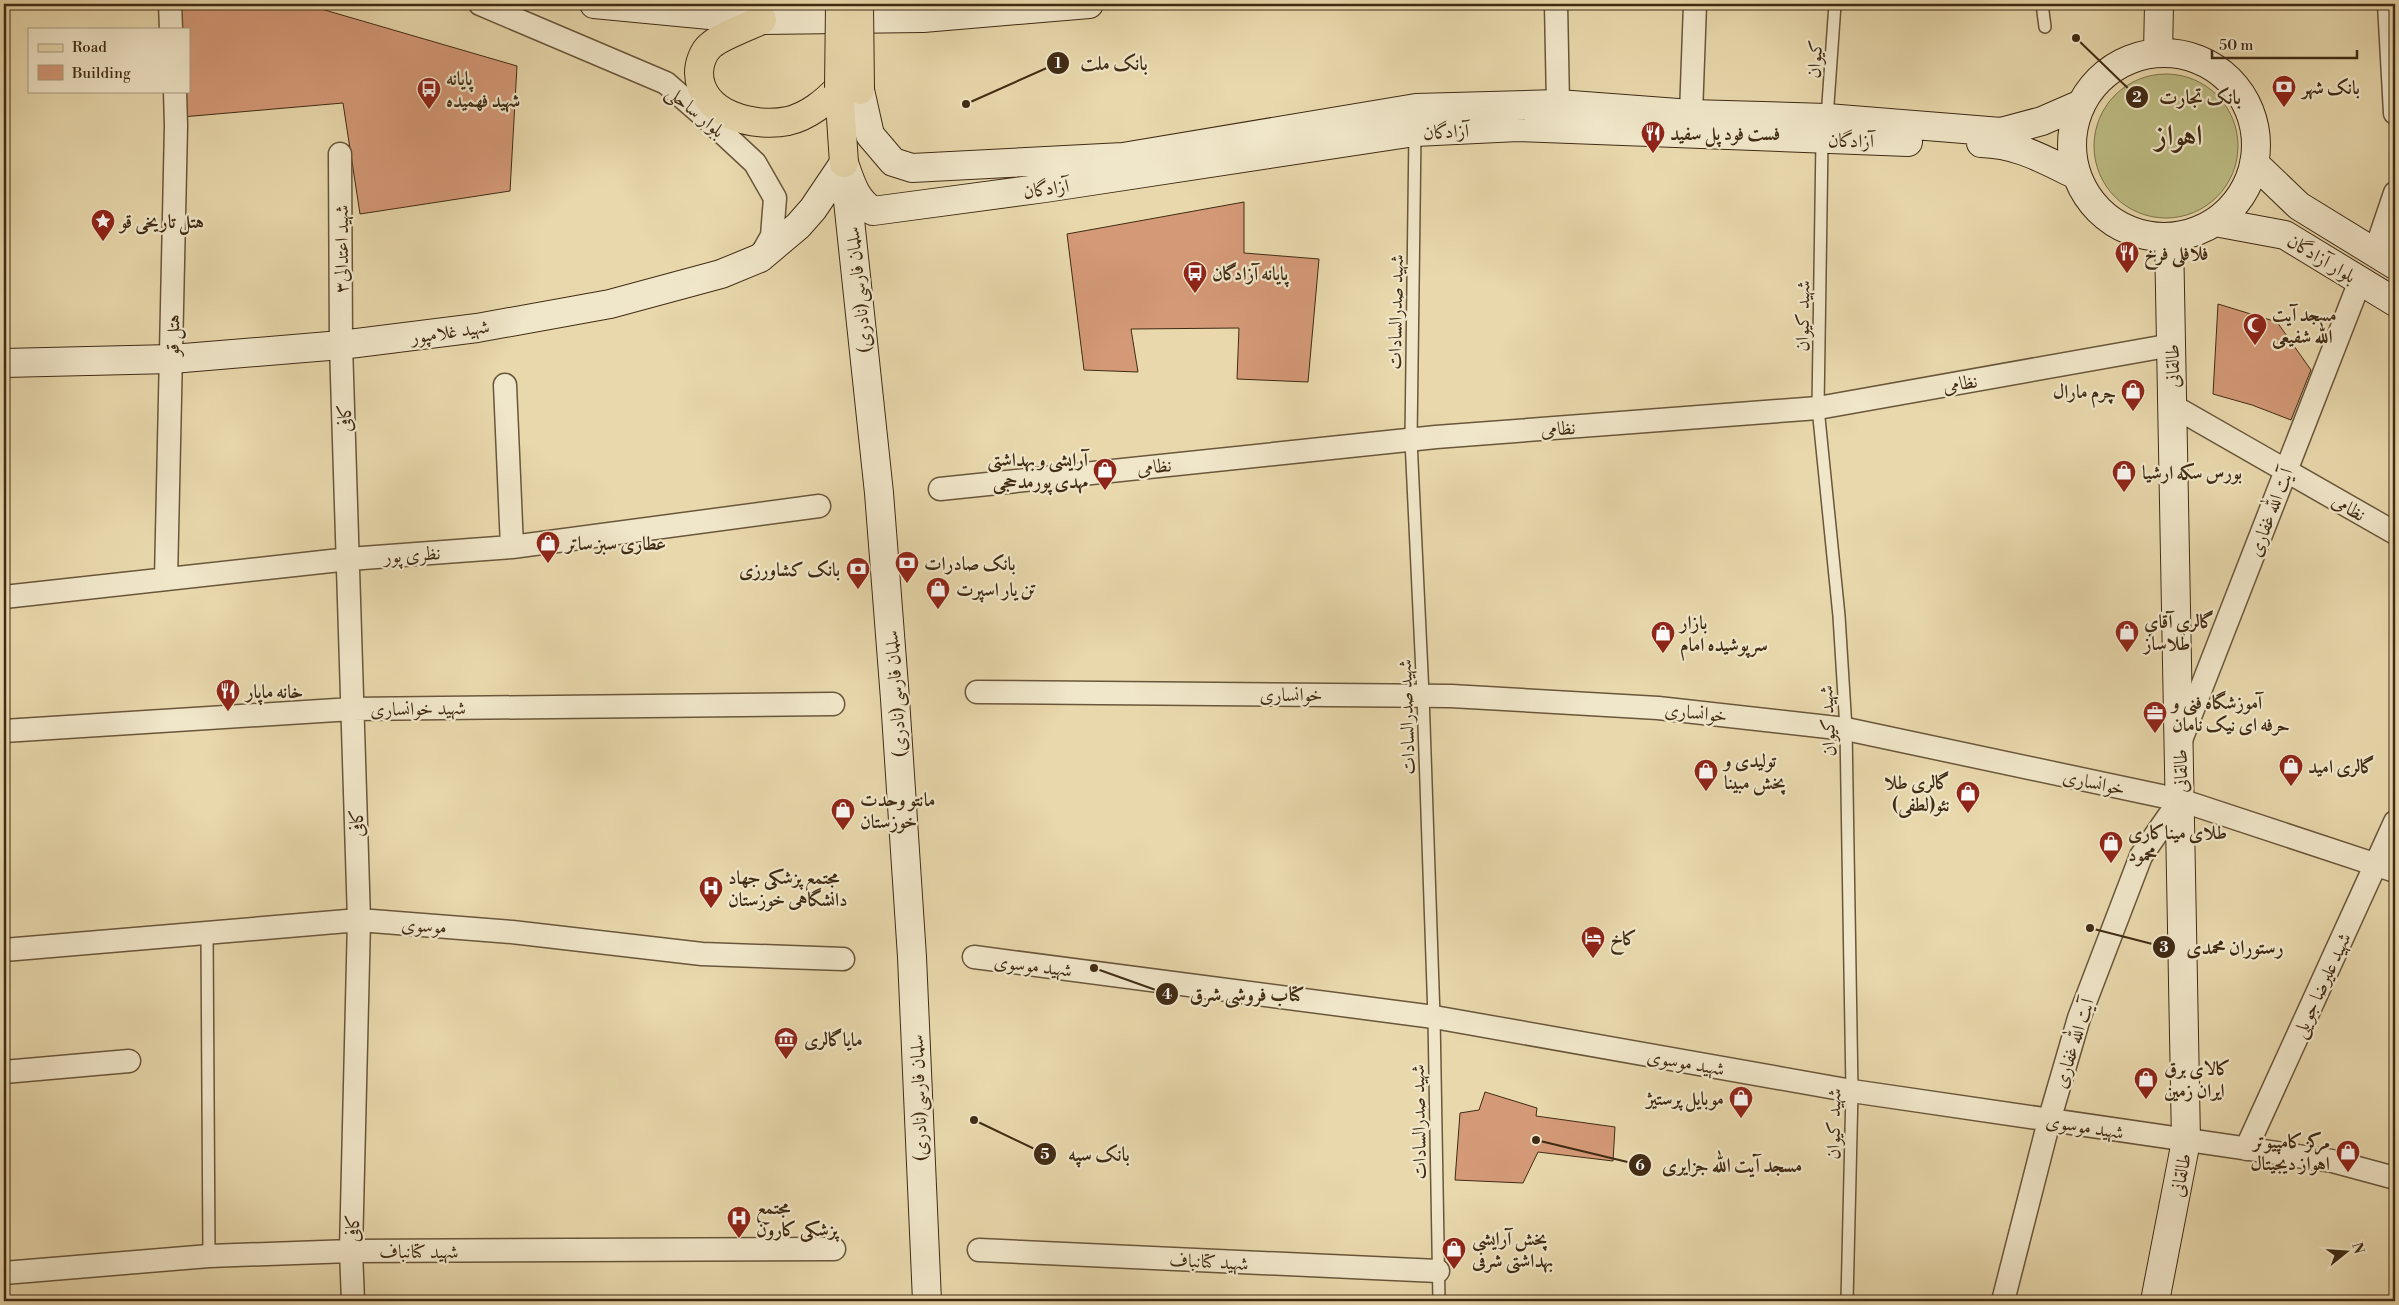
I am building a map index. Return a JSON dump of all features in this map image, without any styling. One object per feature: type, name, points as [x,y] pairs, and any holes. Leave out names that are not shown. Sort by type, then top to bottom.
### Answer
[{"type":"main road","points":[[594,4],[762,20],[923,18],[1089,4]]},
{"type":"main road","points":[[840,4],[850,89]]},
{"type":"main road","points":[[850,89],[858,4]]},
{"type":"main road","points":[[2158,53],[2159,4]]},
{"type":"main road","points":[[762,20],[710,46],[699,64],[699,81],[703,94],[714,107],[751,122],[789,121],[822,106],[850,89]]},
{"type":"main road","points":[[2158,53],[2182,54],[2204,62],[2224,76],[2240,94],[2251,116],[2256,139],[2254,164],[2246,186],[2233,206],[2215,222],[2193,233],[2170,237],[2146,235],[2123,228],[2103,214],[2087,196],[2076,174],[2072,151],[2074,127],[2081,104],[2095,84],[2113,68],[2134,58],[2158,53]]},
{"type":"main road","name":"سلمان فارسی(نادری)","points":[[850,89],[844,163],[880,493],[912,957],[927,1301]]},
{"type":"main road","name":"آزادگان","points":[[850,89],[870,135],[893,162],[912,168],[951,168],[1123,156],[1416,108],[1558,104],[1691,114],[1824,129],[2000,144],[2024,150],[2076,174]]},
{"type":"main road","name":"آزادگان","points":[[844,163],[854,191],[862,203],[873,211],[1045,188],[1414,132],[1518,127],[2001,132],[2042,121],[2081,104]]},
{"type":"main road","name":"شهید غلامپور","points":[[4,362],[172,359],[341,345],[477,328],[610,304],[721,274],[760,258],[798,226],[813,209],[844,163]]},
{"type":"main road","name":"بلوار آزادگان","points":[[2254,164],[2300,206],[2385,259]]},
{"type":"main road","name":"بلوار آزادگان","points":[[2215,222],[2286,235],[2395,302]]},
{"type":"main road","name":"طالقانی","points":[[2155,1301],[2186,1141],[2170,237]]},
{"type":"street","points":[[170,4],[171,28]]},
{"type":"street","name":"بلوار ساحلی","points":[[480,4],[666,83],[713,124],[755,163],[775,198],[772,236],[760,258]]},
{"type":"street","points":[[1556,4],[1558,104]]},
{"type":"street","points":[[1691,114],[1695,4]]},
{"type":"street","points":[[2391,18],[2395,113]]},
{"type":"street","name":"هتل قو","points":[[166,579],[172,359],[175,92]]},
{"type":"street","name":"شهید اعتدالی۳","points":[[340,154],[341,345]]},
{"type":"street","points":[[2385,259],[2395,193]]},
{"type":"street","name":"آیت الله غفاری","points":[[2179,744],[2360,281]]},
{"type":"street","name":"کافی","points":[[341,345],[359,920],[351,1251],[352,1301]]},
{"type":"street","name":"نظامی","points":[[940,488],[1411,440],[1818,408],[2172,345]]},
{"type":"street","points":[[505,385],[512,546]]},
{"type":"street","name":"نظامی","points":[[2173,406],[2395,533]]},
{"type":"street","name":"نظری پور","points":[[4,597],[349,559],[512,546],[819,506]]},
{"type":"street","name":"خوانساری","points":[[977,692],[1423,695],[1658,708],[1846,729],[2180,800],[2386,868]]},
{"type":"street","name":"شهید خوانساری","points":[[4,731],[352,709],[833,704]]},
{"type":"street","name":"آیت الله غفاری","points":[[2003,1301],[2049,1120],[2079,1018],[2140,856],[2180,800]]},
{"type":"street","name":"شهید علیرضا جویلی","points":[[2246,1149],[2386,868],[2395,822]]},
{"type":"street","name":"موسوی","points":[[4,950],[359,920],[512,932],[702,954],[844,959]]},
{"type":"street","name":"شهید موسوی","points":[[974,957],[1434,1017],[1852,1091],[2332,1161],[2395,1178]]},
{"type":"street","points":[[4,1072],[129,1061]]},
{"type":"street","name":"شهید کتانباف","points":[[4,1273],[210,1256],[351,1251],[834,1249]]},
{"type":"street","name":"شهید کتانباف","points":[[979,1250],[1438,1272]]},
{"type":"lane","name":"کیوان","points":[[1824,129],[1835,4]]},
{"type":"lane","points":[[2042,4],[2044,27]]},
{"type":"lane","name":"شهید کیوان","points":[[1824,129],[1818,408],[1839,616],[1846,729],[1852,1091],[1847,1301]]},
{"type":"lane","name":"شهید صدرالسادات","points":[[1414,132],[1411,440],[1423,695],[1434,1017],[1439,1301]]},
{"type":"lane","points":[[207,933],[210,1256]]},
{"type":"shaded area","points":[[2166,74],[2180,75],[2194,80],[2206,86],[2217,95],[2226,106],[2232,118],[2237,132],[2237,160],[2232,174],[2226,186],[2217,197],[2206,206],[2194,212],[2180,217],[2166,218],[2152,217],[2138,212],[2126,206],[2115,197],[2106,186],[2100,174],[2095,160],[2094,146],[2095,132],[2100,118],[2106,106],[2115,95],[2126,86],[2138,80],[2152,75]]},
{"type":"building","name":"پایانه شهید فهمیده","points":[[178,4],[304,4],[517,66],[510,191],[360,214],[343,103],[182,117],[181,92],[190,92],[190,28],[179,28]]},
{"type":"building","name":"پایانه آزادگان","points":[[1244,202],[1244,253],[1319,259],[1308,382],[1237,379],[1239,328],[1131,329],[1138,372],[1084,370],[1067,234]]},
{"type":"building","name":"مسجد آیت الله شفیعی","points":[[2218,304],[2277,322],[2311,370],[2291,420],[2252,405],[2213,394]]},
{"type":"building","points":[[1485,1092],[1537,1108],[1536,1116],[1615,1127],[1613,1161],[1538,1152],[1523,1183],[1455,1180],[1460,1113],[1479,1110]]},
{"type":"place","name":"بانک تجارت","points":[[2076,38]]},
{"type":"place","name":"بانک ملت","points":[[966,104]]},
{"type":"place","name":"بانک شهر","points":[[2284,108]]},
{"type":"place","name":"پایانه شهید فهمیده","points":[[429,110]]},
{"type":"place","name":"فست فود پل سفید","points":[[1653,154]]},
{"type":"place","name":"هتل تاریخی قو","points":[[103,242]]},
{"type":"place","name":"فلافلی فرخ","points":[[2127,274]]},
{"type":"place","name":"پایانه آزادگان","points":[[1195,294]]},
{"type":"place","name":"مسجد آیت الله شفیعی","points":[[2255,346]]},
{"type":"place","name":"چرم مارال","points":[[2133,412]]},
{"type":"place","name":"آرایشی و بهداشتی مهدی پورمدحجی","points":[[1105,491]]},
{"type":"place","name":"بورس سکه ارشیا","points":[[2124,493]]},
{"type":"place","name":"عطاری سبز ساتر","points":[[548,564]]},
{"type":"place","name":"بانک صادرات","points":[[907,584]]},
{"type":"place","name":"بانک کشاورزی","points":[[858,590]]},
{"type":"place","name":"تن یار اسپرت","points":[[938,610]]},
{"type":"place","name":"گالري آقاي طلاساز","points":[[2127,653]]},
{"type":"place","name":"بازار سرپوشیده امام","points":[[1663,654]]},
{"type":"place","name":"خانه ماپار","points":[[228,712]]},
{"type":"place","name":"آموزشگاه فنی و حرفه ای نیک نامان","points":[[2155,734]]},
{"type":"place","name":"گالری امید","points":[[2291,787]]},
{"type":"place","name":"تولیدی و پخش مبینا","points":[[1706,792]]},
{"type":"place","name":"گالری طلا نئو(لطفی)","points":[[1968,814]]},
{"type":"place","name":"مانتو وحدت خوزستان","points":[[843,831]]},
{"type":"place","name":"طلای میناکاری محمود","points":[[2111,864]]},
{"type":"place","name":"مجتمع پزشکی جهاد دانشگاهی خوزستان","points":[[711,909]]},
{"type":"place","name":"رستوران محمدی","points":[[2090,928]]},
{"type":"place","name":"کاخ","points":[[1593,959]]},
{"type":"place","name":"کتاب فروشی شرق","points":[[1094,968]]},
{"type":"place","name":"مایاگالری","points":[[786,1060]]},
{"type":"place","name":"کالای برق ایران زمین","points":[[2146,1100]]},
{"type":"place","name":"موبایل پرستیژ","points":[[1741,1119]]},
{"type":"place","name":"بانک سپه","points":[[974,1120]]},
{"type":"place","name":"مسجد آیت الله جزایری","points":[[1536,1140]]},
{"type":"place","name":"مرکز کامپیوتر اهواز دیجیتال","points":[[2348,1173]]},
{"type":"place","name":"مجتمع پزشکی کارون","points":[[739,1239]]},
{"type":"place","name":"پخش آرایشی بهداشتی شرفی","points":[[1454,1270]]},
{"type":"district","name":"اهواز","points":[[2179,135]]}]
